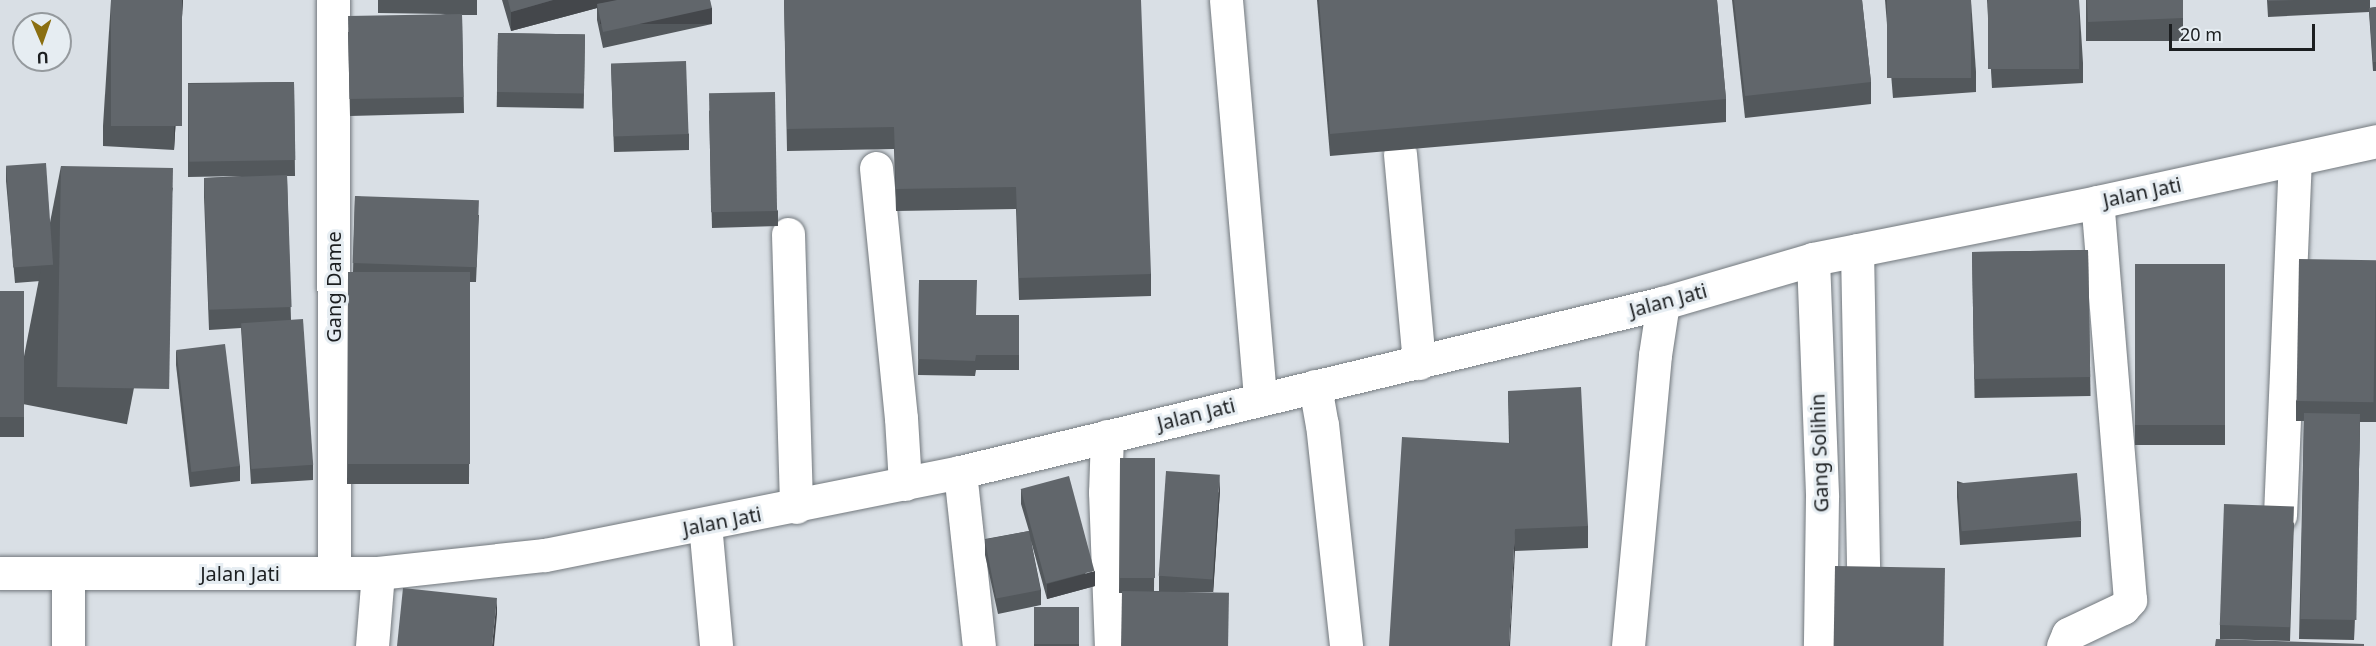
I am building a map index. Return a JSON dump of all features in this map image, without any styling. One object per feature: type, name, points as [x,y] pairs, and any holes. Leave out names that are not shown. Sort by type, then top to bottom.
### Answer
[{"type":"street","name":"Gang Dame","points":[[333,0],[334,573]]},
{"type":"street","points":[[1226,0],[1260,398]]},
{"type":"street","name":"Jalan Jati","points":[[0,573],[378,573],[545,555],[796,507],[960,472],[1260,398],[1419,363],[1663,303],[1813,259],[2097,202],[2376,141]]},
{"type":"street","points":[[1400,154],[1419,363]]},
{"type":"street","points":[[2280,515],[2295,159]]},
{"type":"street","points":[[876,168],[901,418],[905,484]]},
{"type":"street","points":[[2063,646],[2068,634],[2124,608],[2130,600],[2097,202]]},
{"type":"street","points":[[788,234],[796,507]]},
{"type":"street","points":[[1857,250],[1863,575]]},
{"type":"street","name":"Gang Solihin","points":[[1813,259],[1822,496],[1820,646]]},
{"type":"street","points":[[1628,646],[1655,355],[1663,303]]},
{"type":"street","points":[[1315,386],[1322,424],[1346,646]]},
{"type":"street","points":[[1107,436],[1105,492],[1111,646]]},
{"type":"street","points":[[960,472],[979,646]]},
{"type":"street","points":[[705,524],[716,646]]},
{"type":"street","points":[[68,573],[68,646]]},
{"type":"street","points":[[372,646],[378,573]]},
{"type":"building","points":[[111,0],[182,0],[182,126],[111,126]]},
{"type":"building","points":[[508,0],[553,0],[511,12]]},
{"type":"building","points":[[617,0],[710,0],[712,8],[603,32],[597,4]]},
{"type":"building","points":[[784,0],[1141,0],[1151,274],[1019,278],[1016,187],[896,189],[894,127],[787,129]]},
{"type":"building","points":[[1319,0],[1717,0],[1726,99],[1330,134]]},
{"type":"building","points":[[1734,0],[1862,0],[1871,82],[1745,96]]},
{"type":"building","points":[[1887,0],[1971,0],[1971,78],[1887,78]]},
{"type":"building","points":[[1988,0],[2079,0],[2079,69],[1988,69]]},
{"type":"building","points":[[2087,0],[2183,0],[2183,18],[2088,22]]},
{"type":"building","points":[[2376,7],[2376,62],[2373,62],[2369,8]]},
{"type":"building","points":[[462,14],[463,97],[349,99],[348,16]]},
{"type":"building","points":[[498,33],[585,35],[584,94],[497,92]]},
{"type":"building","points":[[686,61],[689,134],[614,137],[611,64]]},
{"type":"building","points":[[294,82],[295,160],[189,162],[188,84]]},
{"type":"building","points":[[775,92],[777,211],[711,212],[709,93]]},
{"type":"building","points":[[46,163],[53,265],[13,268],[6,166]]},
{"type":"building","points":[[61,166],[173,168],[169,389],[57,387]]},
{"type":"building","points":[[287,175],[292,307],[209,310],[204,178]]},
{"type":"building","points":[[355,196],[479,200],[477,267],[353,263]]},
{"type":"building","points":[[2088,250],[2090,377],[1974,379],[1972,252]]},
{"type":"building","points":[[2299,259],[2376,260],[2374,402],[2297,401]]},
{"type":"building","points":[[2135,264],[2225,264],[2225,425],[2135,425]]},
{"type":"building","points":[[348,272],[470,272],[470,464],[348,464]]},
{"type":"building","points":[[919,280],[977,280],[976,315],[1019,315],[1019,355],[976,355],[975,361],[918,359]]},
{"type":"building","points":[[0,291],[24,291],[24,417],[0,417]]},
{"type":"building","points":[[303,319],[313,465],[251,469],[241,323]]},
{"type":"building","points":[[225,344],[240,466],[191,472],[176,350]]},
{"type":"building","points":[[1581,387],[1588,526],[1515,529],[1509,646],[1389,646],[1402,437],[1510,443],[1508,391]]},
{"type":"building","points":[[2304,413],[2360,414],[2356,620],[2300,619]]},
{"type":"building","points":[[1120,458],[1155,458],[1155,578],[1120,578]]},
{"type":"building","points":[[1166,471],[1220,475],[1213,580],[1159,576]]},
{"type":"building","points":[[2077,473],[2081,521],[1962,531],[1957,483]]},
{"type":"building","points":[[1069,476],[1094,571],[1046,584],[1021,489]]},
{"type":"building","points":[[2224,504],[2294,506],[2290,627],[2220,625]]},
{"type":"building","points":[[1029,531],[1040,590],[996,598],[985,540]]},
{"type":"building","points":[[1835,566],[1945,568],[1944,646],[1834,646]]},
{"type":"building","points":[[403,588],[497,598],[492,646],[397,646]]},
{"type":"building","points":[[1122,591],[1229,593],[1228,646],[1121,646]]},
{"type":"building","points":[[1034,607],[1079,607],[1079,644],[1034,644]]},
{"type":"building","points":[[2216,639],[2364,644],[2364,646],[2215,646]]}]
